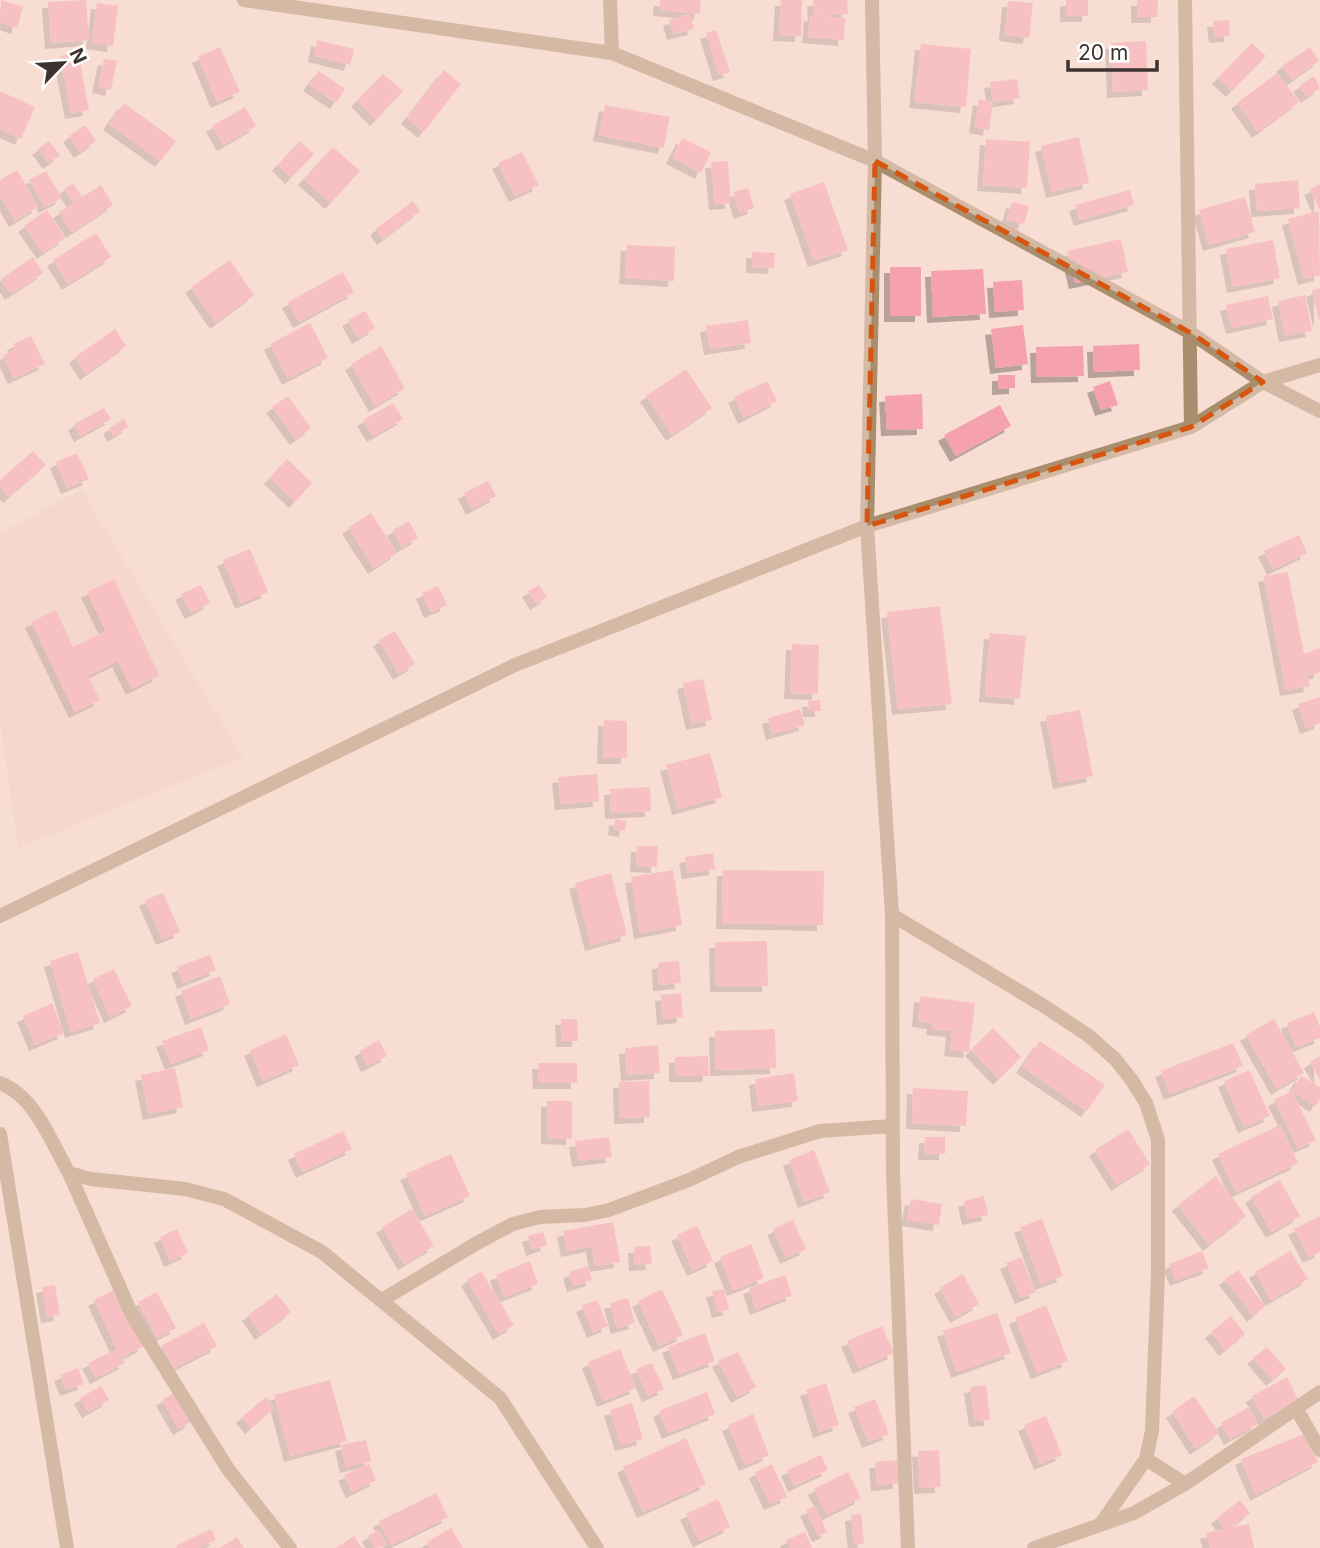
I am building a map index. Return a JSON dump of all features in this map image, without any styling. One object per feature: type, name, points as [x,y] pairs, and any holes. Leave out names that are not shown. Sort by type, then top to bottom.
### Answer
[{"type":"street","points":[[244,0],[611,53],[875,161],[1191,333],[1263,382],[1320,411]]},
{"type":"street","points":[[610,0],[611,53]]},
{"type":"street","points":[[872,0],[875,161],[867,526],[892,915],[893,1126],[908,1548]]},
{"type":"street","points":[[1185,0],[1191,427]]},
{"type":"street","points":[[0,916],[515,665],[867,526],[1191,427],[1263,382],[1320,365]]},
{"type":"street","points":[[892,915],[1089,1036],[1115,1059],[1146,1103],[1158,1140],[1158,1272],[1152,1431],[1146,1459],[1100,1525]]},
{"type":"street","points":[[0,1083],[11,1087],[27,1102],[69,1173],[132,1315],[228,1469],[290,1548]]},
{"type":"street","points":[[382,1300],[513,1224],[540,1217],[585,1215],[609,1210],[689,1180],[738,1157],[820,1131],[893,1126]]},
{"type":"street","points":[[0,1135],[66,1548]]},
{"type":"street","points":[[69,1173],[91,1179],[185,1189],[223,1199],[321,1252],[500,1398],[597,1548]]},
{"type":"street","points":[[1034,1548],[1134,1513],[1185,1484],[1320,1392]]},
{"type":"street","points":[[1296,1408],[1320,1450]]},
{"type":"street","points":[[1146,1459],[1185,1484]]},
{"type":"highlighted area","points":[[875,161],[1191,333],[1263,382],[1191,427],[867,526]]},
{"type":"shaded area","points":[[81,490],[243,757],[18,848],[0,721],[0,533]]},
{"type":"building","points":[[1,0],[23,7],[17,28],[0,22]]},
{"type":"building","points":[[86,0],[89,40],[51,43],[48,2]]},
{"type":"building","points":[[660,0],[701,0],[700,14],[659,10]]},
{"type":"building","points":[[781,0],[802,0],[801,36],[779,35]]},
{"type":"building","points":[[813,0],[847,0],[848,14],[814,16]]},
{"type":"building","points":[[1066,0],[1088,0],[1088,16],[1066,16]]},
{"type":"building","points":[[1137,0],[1158,0],[1157,17],[1137,17]]},
{"type":"building","points":[[1008,1],[1033,3],[1029,38],[1005,35]]},
{"type":"building","points":[[97,3],[118,6],[113,46],[92,43]]},
{"type":"building","points":[[690,14],[694,29],[673,34],[669,20]]},
{"type":"building","points":[[810,15],[845,18],[844,40],[808,37]]},
{"type":"building","points":[[1229,20],[1230,36],[1215,37],[1213,21]]},
{"type":"building","points":[[716,30],[730,72],[719,75],[706,33]]},
{"type":"building","points":[[317,40],[354,49],[350,65],[314,56]]},
{"type":"building","points":[[1146,41],[1148,90],[1113,92],[1111,43]]},
{"type":"building","points":[[1252,43],[1266,56],[1232,91],[1218,78]]},
{"type":"building","points":[[921,44],[971,49],[966,107],[915,102]]},
{"type":"building","points":[[220,47],[240,92],[217,102],[198,57]]},
{"type":"building","points":[[1310,47],[1319,61],[1292,80],[1282,66]]},
{"type":"building","points":[[78,52],[89,110],[71,113],[60,56]]},
{"type":"building","points":[[104,59],[117,61],[111,90],[98,87]]},
{"type":"building","points":[[444,70],[461,84],[424,132],[407,118]]},
{"type":"building","points":[[319,71],[345,89],[336,103],[309,85]]},
{"type":"building","points":[[1277,73],[1299,102],[1258,132],[1237,103]]},
{"type":"building","points":[[383,74],[403,91],[376,120],[357,101]]},
{"type":"building","points":[[1314,76],[1320,88],[1307,97],[1299,86]]},
{"type":"building","points":[[1017,79],[1020,98],[993,102],[990,82]]},
{"type":"building","points":[[0,91],[35,107],[21,139],[0,129]]},
{"type":"building","points":[[979,99],[993,102],[989,130],[975,127]]},
{"type":"building","points":[[124,103],[176,141],[161,161],[109,124]]},
{"type":"building","points":[[605,105],[670,117],[664,148],[599,135]]},
{"type":"building","points":[[245,107],[256,126],[223,145],[212,126]]},
{"type":"building","points":[[85,125],[96,141],[80,152],[69,136]]},
{"type":"building","points":[[1079,137],[1089,183],[1052,192],[1041,146]]},
{"type":"building","points":[[682,138],[711,152],[701,173],[672,158]]},
{"type":"building","points":[[986,139],[1030,142],[1027,188],[983,185]]},
{"type":"building","points":[[49,141],[60,155],[49,163],[38,149]]},
{"type":"building","points":[[300,141],[314,154],[291,178],[278,165]]},
{"type":"building","points":[[333,147],[360,171],[331,203],[304,179]]},
{"type":"building","points":[[522,152],[539,185],[515,196],[498,163]]},
{"type":"building","points":[[728,161],[731,203],[715,204],[711,162]]},
{"type":"building","points":[[17,170],[38,207],[15,221],[0,195],[0,180]]},
{"type":"building","points":[[46,171],[62,198],[45,207],[29,180]]},
{"type":"building","points":[[1298,180],[1300,208],[1257,211],[1255,184]]},
{"type":"building","points":[[824,182],[848,250],[814,261],[790,194]]},
{"type":"building","points":[[73,183],[82,197],[101,185],[113,205],[72,232],[59,212],[74,203],[64,189]]},
{"type":"building","points":[[1320,184],[1320,211],[1310,189]]},
{"type":"building","points":[[748,188],[754,208],[740,213],[733,192]]},
{"type":"building","points":[[1130,190],[1134,205],[1080,220],[1075,205]]},
{"type":"building","points":[[1245,197],[1255,232],[1209,245],[1199,210]]},
{"type":"building","points":[[413,201],[420,211],[383,239],[376,229]]},
{"type":"building","points":[[1012,202],[1029,206],[1024,224],[1007,220]]},
{"type":"building","points":[[47,210],[65,238],[43,253],[24,226]]},
{"type":"building","points":[[1319,211],[1320,275],[1304,279],[1288,219]]},
{"type":"building","points":[[96,233],[111,257],[68,284],[53,260]]},
{"type":"building","points":[[1121,239],[1128,272],[1075,283],[1067,251]]},
{"type":"building","points":[[1273,240],[1280,278],[1233,287],[1226,249]]},
{"type":"building","points":[[627,245],[675,247],[674,281],[625,278]]},
{"type":"building","points":[[752,252],[775,253],[774,268],[752,267]]},
{"type":"building","points":[[33,257],[43,273],[11,294],[1,279]]},
{"type":"building","points":[[230,260],[254,295],[216,323],[191,287]]},
{"type":"building","points":[[890,267],[921,267],[921,316],[890,316]]},
{"type":"building","points":[[983,269],[986,314],[933,317],[931,271]]},
{"type":"building","points":[[343,272],[354,292],[299,322],[288,302]]},
{"type":"building","points":[[1022,280],[1024,310],[995,312],[993,282]]},
{"type":"building","points":[[1320,288],[1320,320],[1319,320],[1312,291]]},
{"type":"building","points":[[1305,295],[1312,331],[1285,336],[1278,301]]},
{"type":"building","points":[[1268,296],[1273,319],[1232,328],[1226,305]]},
{"type":"building","points":[[365,311],[375,328],[358,338],[348,320]]},
{"type":"building","points":[[748,320],[751,343],[710,349],[706,326]]},
{"type":"building","points":[[310,323],[328,358],[288,379],[270,344]]},
{"type":"building","points":[[1023,325],[1028,364],[996,368],[991,329]]},
{"type":"building","points":[[115,329],[126,346],[86,374],[75,357]]},
{"type":"building","points":[[31,336],[45,364],[14,378],[3,356],[15,349],[13,344]]},
{"type":"building","points":[[1139,344],[1140,370],[1094,372],[1093,346]]},
{"type":"building","points":[[381,346],[405,388],[375,406],[351,364]]},
{"type":"building","points":[[1083,346],[1084,376],[1037,377],[1036,347]]},
{"type":"building","points":[[686,369],[712,408],[672,435],[646,396]]},
{"type":"building","points":[[998,375],[1015,375],[1015,388],[998,389]]},
{"type":"building","points":[[767,381],[777,401],[744,418],[734,397]]},
{"type":"building","points":[[1110,381],[1118,405],[1101,410],[1093,387]]},
{"type":"building","points":[[922,394],[923,429],[887,430],[885,396]]},
{"type":"building","points":[[288,396],[311,428],[296,439],[272,407]]},
{"type":"building","points":[[393,403],[403,419],[373,436],[363,420]]},
{"type":"building","points":[[1000,405],[1011,426],[956,456],[944,435]]},
{"type":"building","points":[[104,408],[111,419],[80,436],[74,424]]},
{"type":"building","points":[[124,419],[128,427],[114,436],[109,428]]},
{"type":"building","points":[[33,451],[46,465],[9,497],[0,487],[0,480]]},
{"type":"building","points":[[77,453],[89,479],[67,488],[56,462]]},
{"type":"building","points":[[287,459],[312,483],[295,502],[270,478]]},
{"type":"building","points":[[488,481],[496,496],[472,509],[464,493]]},
{"type":"building","points":[[371,513],[397,553],[374,568],[348,528]]},
{"type":"building","points":[[409,521],[418,538],[402,547],[393,530]]},
{"type":"building","points":[[1299,535],[1307,553],[1273,569],[1264,551]]},
{"type":"building","points":[[250,549],[268,592],[241,603],[223,560]]},
{"type":"building","points":[[1288,572],[1304,654],[1320,648],[1320,672],[1310,676],[1306,666],[1310,686],[1286,690],[1264,576]]},
{"type":"building","points":[[114,579],[159,675],[132,689],[118,661],[88,676],[100,700],[75,712],[31,622],[56,610],[73,647],[106,631],[87,592]]},
{"type":"building","points":[[201,585],[210,603],[191,613],[181,594]]},
{"type":"building","points":[[539,585],[547,597],[536,604],[528,591]]},
{"type":"building","points":[[438,586],[447,605],[430,612],[422,593]]},
{"type":"building","points":[[940,606],[952,704],[898,709],[887,612]]},
{"type":"building","points":[[395,631],[415,664],[399,674],[379,640]]},
{"type":"building","points":[[990,633],[1026,636],[1020,699],[985,696]]},
{"type":"building","points":[[792,644],[819,645],[818,694],[790,693]]},
{"type":"building","points":[[703,679],[712,720],[692,724],[683,683]]},
{"type":"building","points":[[1320,697],[1320,723],[1306,728],[1298,704]]},
{"type":"building","points":[[820,700],[821,711],[809,711],[808,701]]},
{"type":"building","points":[[800,709],[805,725],[772,734],[768,718]]},
{"type":"building","points":[[1080,710],[1093,776],[1059,783],[1046,716]]},
{"type":"building","points":[[604,720],[627,721],[627,758],[603,758]]},
{"type":"building","points":[[710,753],[722,797],[678,809],[666,765]]},
{"type":"building","points":[[597,774],[599,801],[561,804],[558,777]]},
{"type":"building","points":[[650,787],[651,811],[611,813],[610,789]]},
{"type":"building","points":[[615,819],[626,821],[625,831],[614,829]]},
{"type":"building","points":[[637,846],[658,846],[657,867],[636,866]]},
{"type":"building","points":[[713,853],[715,869],[688,873],[685,857]]},
{"type":"building","points":[[673,870],[682,925],[640,933],[631,877]]},
{"type":"building","points":[[723,870],[824,871],[823,925],[722,923]]},
{"type":"building","points":[[611,873],[627,935],[591,945],[575,883]]},
{"type":"building","points":[[163,893],[180,932],[162,939],[145,900]]},
{"type":"building","points":[[767,941],[768,986],[716,986],[715,942]]},
{"type":"building","points":[[78,952],[100,1023],[71,1032],[50,961]]},
{"type":"building","points":[[210,955],[216,970],[183,983],[177,967]]},
{"type":"building","points":[[679,961],[681,983],[659,985],[658,963]]},
{"type":"building","points":[[114,969],[132,1006],[110,1017],[93,979]]},
{"type":"building","points":[[220,976],[230,1004],[191,1019],[181,991]]},
{"type":"building","points":[[681,993],[683,1017],[663,1019],[661,995]]},
{"type":"building","points":[[920,996],[975,1003],[969,1052],[950,1050],[952,1031],[932,1029],[933,1023],[918,1021]]},
{"type":"building","points":[[52,1003],[64,1033],[35,1045],[23,1016]]},
{"type":"building","points":[[1314,1012],[1320,1027],[1320,1038],[1296,1047],[1287,1023]]},
{"type":"building","points":[[561,1019],[577,1019],[578,1041],[562,1041]]},
{"type":"building","points":[[1274,1019],[1304,1073],[1277,1089],[1246,1035]]},
{"type":"building","points":[[201,1027],[209,1050],[171,1064],[162,1041]]},
{"type":"building","points":[[993,1028],[1021,1057],[999,1079],[971,1050]]},
{"type":"building","points":[[775,1029],[776,1068],[716,1070],[715,1031]]},
{"type":"building","points":[[286,1034],[299,1065],[263,1081],[250,1050]]},
{"type":"building","points":[[379,1040],[387,1056],[367,1066],[360,1051]]},
{"type":"building","points":[[1040,1041],[1105,1085],[1087,1111],[1022,1067]]},
{"type":"building","points":[[1233,1043],[1243,1066],[1170,1094],[1161,1071]]},
{"type":"building","points":[[658,1045],[660,1073],[627,1075],[625,1048]]},
{"type":"building","points":[[708,1056],[709,1076],[675,1076],[675,1057]]},
{"type":"building","points":[[1320,1056],[1320,1080],[1310,1062]]},
{"type":"building","points":[[538,1063],[577,1063],[577,1083],[539,1083]]},
{"type":"building","points":[[175,1068],[183,1107],[149,1114],[141,1075]]},
{"type":"building","points":[[1249,1070],[1270,1116],[1244,1127],[1224,1081]]},
{"type":"building","points":[[794,1073],[798,1101],[758,1106],[755,1079]]},
{"type":"building","points":[[1301,1076],[1320,1087],[1320,1099],[1316,1106],[1292,1091]]},
{"type":"building","points":[[649,1081],[650,1117],[620,1118],[619,1082]]},
{"type":"building","points":[[913,1088],[968,1091],[966,1126],[912,1123]]},
{"type":"building","points":[[1292,1091],[1316,1140],[1298,1148],[1274,1100]]},
{"type":"building","points":[[547,1101],[572,1101],[572,1139],[547,1138]]},
{"type":"building","points":[[1280,1125],[1298,1163],[1236,1192],[1218,1154]]},
{"type":"building","points":[[1128,1129],[1150,1164],[1117,1185],[1095,1150]]},
{"type":"building","points":[[343,1131],[352,1149],[302,1172],[294,1154]]},
{"type":"building","points":[[609,1137],[612,1157],[578,1161],[575,1141]]},
{"type":"building","points":[[925,1137],[945,1137],[945,1154],[924,1154]]},
{"type":"building","points":[[814,1150],[830,1192],[804,1202],[789,1160]]},
{"type":"building","points":[[451,1154],[470,1196],[425,1216],[406,1174]]},
{"type":"building","points":[[1216,1176],[1246,1216],[1209,1245],[1178,1205]]},
{"type":"building","points":[[1280,1180],[1300,1216],[1272,1232],[1251,1197]]},
{"type":"building","points":[[984,1196],[988,1215],[968,1219],[964,1201]]},
{"type":"building","points":[[911,1199],[942,1204],[939,1225],[907,1220]]},
{"type":"building","points":[[412,1209],[434,1246],[404,1264],[382,1227]]},
{"type":"building","points":[[1320,1216],[1320,1252],[1309,1257],[1294,1229]]},
{"type":"building","points":[[1042,1219],[1063,1276],[1041,1284],[1020,1227]]},
{"type":"building","points":[[793,1220],[806,1249],[786,1258],[773,1229]]},
{"type":"building","points":[[613,1222],[620,1262],[595,1266],[592,1246],[567,1251],[563,1231]]},
{"type":"building","points":[[697,1226],[713,1261],[693,1270],[677,1235]]},
{"type":"building","points":[[177,1229],[188,1253],[170,1261],[160,1237]]},
{"type":"building","points":[[543,1232],[547,1245],[532,1250],[528,1236]]},
{"type":"building","points":[[751,1244],[764,1278],[733,1290],[720,1257]]},
{"type":"building","points":[[650,1246],[652,1264],[635,1265],[634,1247]]},
{"type":"building","points":[[1202,1251],[1209,1268],[1176,1280],[1169,1264]]},
{"type":"building","points":[[1290,1251],[1308,1279],[1271,1300],[1255,1272]]},
{"type":"building","points":[[1021,1257],[1036,1292],[1021,1298],[1006,1263]]},
{"type":"building","points":[[530,1261],[538,1284],[504,1297],[496,1275]]},
{"type":"building","points":[[588,1266],[592,1280],[573,1286],[569,1272]]},
{"type":"building","points":[[1238,1270],[1265,1306],[1253,1316],[1225,1279]]},
{"type":"building","points":[[481,1271],[514,1325],[499,1334],[467,1280]]},
{"type":"building","points":[[963,1274],[979,1304],[956,1317],[940,1288]]},
{"type":"building","points":[[785,1275],[792,1295],[756,1309],[749,1288]]},
{"type":"building","points":[[55,1285],[60,1315],[47,1317],[42,1287]]},
{"type":"building","points":[[115,1289],[144,1346],[122,1357],[125,1363],[96,1378],[88,1363],[117,1349],[94,1300]]},
{"type":"building","points":[[662,1289],[683,1335],[659,1346],[638,1301]]},
{"type":"building","points":[[724,1289],[729,1309],[718,1312],[712,1291]]},
{"type":"building","points":[[157,1292],[176,1328],[157,1338],[138,1302]]},
{"type":"building","points":[[277,1294],[291,1312],[261,1334],[248,1315]]},
{"type":"building","points":[[628,1298],[635,1323],[617,1328],[610,1303]]},
{"type":"building","points":[[597,1300],[608,1326],[593,1332],[582,1306]]},
{"type":"building","points":[[1046,1305],[1068,1361],[1037,1373],[1015,1318]]},
{"type":"building","points":[[997,1313],[1011,1353],[957,1372],[943,1331]]},
{"type":"building","points":[[1231,1316],[1245,1334],[1225,1350],[1211,1332]]},
{"type":"building","points":[[204,1323],[217,1346],[174,1368],[161,1346]]},
{"type":"building","points":[[882,1326],[894,1353],[859,1368],[847,1341]]},
{"type":"building","points":[[705,1333],[715,1361],[679,1374],[668,1347]]},
{"type":"building","points":[[1267,1347],[1286,1369],[1272,1380],[1253,1358]]},
{"type":"building","points":[[620,1349],[636,1388],[603,1401],[588,1362]]},
{"type":"building","points":[[738,1352],[756,1387],[737,1397],[718,1361]]},
{"type":"building","points":[[652,1363],[664,1389],[648,1396],[636,1369]]},
{"type":"building","points":[[78,1368],[84,1384],[66,1390],[60,1375]]},
{"type":"building","points":[[1287,1377],[1299,1401],[1264,1419],[1252,1396]]},
{"type":"building","points":[[330,1380],[347,1441],[290,1456],[274,1395]]},
{"type":"building","points":[[826,1383],[839,1425],[819,1432],[806,1390]]},
{"type":"building","points":[[986,1385],[990,1420],[975,1421],[970,1387]]},
{"type":"building","points":[[101,1386],[109,1400],[88,1412],[80,1398]]},
{"type":"building","points":[[707,1392],[715,1414],[668,1433],[659,1411]]},
{"type":"building","points":[[174,1393],[191,1422],[179,1429],[162,1400]]},
{"type":"building","points":[[1194,1396],[1219,1433],[1196,1449],[1172,1412]]},
{"type":"building","points":[[266,1397],[274,1408],[251,1428],[242,1417]]},
{"type":"building","points":[[875,1399],[889,1434],[868,1442],[854,1407]]},
{"type":"building","points":[[632,1403],[643,1439],[621,1445],[610,1410]]},
{"type":"building","points":[[1249,1407],[1258,1424],[1230,1439],[1221,1423]]},
{"type":"building","points":[[753,1414],[769,1455],[745,1465],[728,1425]]},
{"type":"building","points":[[1046,1416],[1062,1455],[1040,1464],[1024,1425]]},
{"type":"building","points":[[1304,1434],[1318,1462],[1256,1495],[1241,1459]]},
{"type":"building","points":[[686,1438],[706,1484],[643,1512],[623,1467]]},
{"type":"building","points":[[366,1440],[371,1461],[346,1467],[341,1445]]},
{"type":"building","points":[[939,1450],[941,1487],[920,1488],[918,1451]]},
{"type":"building","points":[[821,1455],[828,1470],[794,1486],[787,1470]]},
{"type":"building","points":[[897,1460],[899,1483],[877,1485],[875,1462]]},
{"type":"building","points":[[369,1464],[376,1480],[352,1492],[344,1475]]},
{"type":"building","points":[[772,1464],[787,1497],[770,1504],[755,1472]]},
{"type":"building","points":[[848,1472],[861,1498],[827,1515],[814,1489]]},
{"type":"building","points":[[436,1493],[448,1517],[391,1545],[379,1521]]},
{"type":"building","points":[[718,1499],[730,1527],[699,1541],[686,1514]]},
{"type":"building","points":[[1240,1500],[1250,1513],[1231,1527],[1249,1524],[1254,1548],[1210,1548],[1206,1533],[1225,1529],[1217,1518]]},
{"type":"building","points":[[815,1506],[827,1532],[818,1536],[806,1510]]},
{"type":"building","points":[[861,1514],[864,1544],[854,1545],[851,1515]]},
{"type":"building","points":[[451,1528],[463,1548],[430,1548],[427,1542]]},
{"type":"building","points":[[211,1529],[216,1540],[199,1548],[177,1548],[176,1546]]},
{"type":"building","points":[[379,1530],[387,1545],[375,1548],[368,1536]]},
{"type":"building","points":[[805,1532],[812,1548],[790,1548],[786,1540]]},
{"type":"building","points":[[354,1536],[362,1548],[336,1548]]},
{"type":"building","points":[[237,1537],[244,1548],[220,1548]]}]
